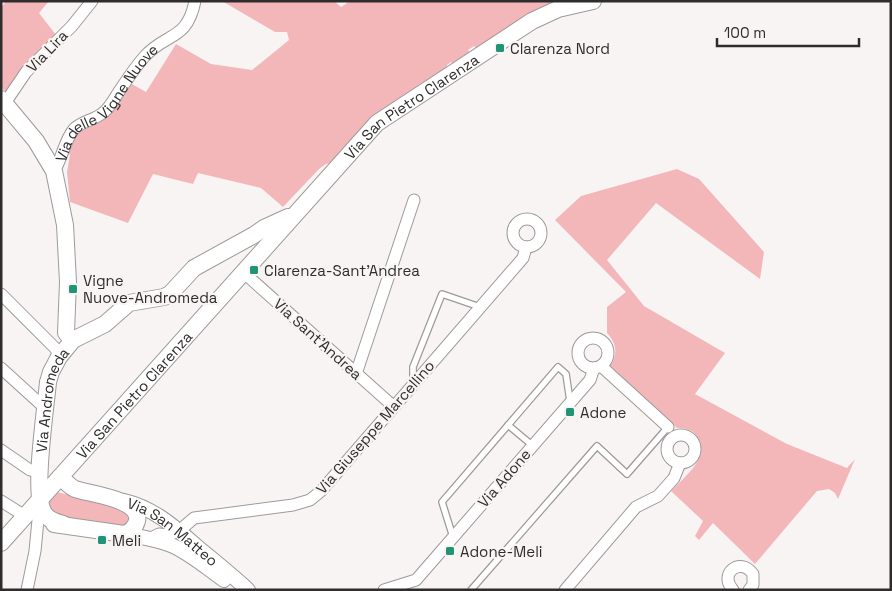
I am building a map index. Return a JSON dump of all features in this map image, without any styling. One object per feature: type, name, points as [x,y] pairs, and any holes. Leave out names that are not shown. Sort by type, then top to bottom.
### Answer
[{"type":"main road","name":"Via San Pietro Clarenza","points":[[1,543],[31,518],[40,499],[377,123],[532,21],[558,9],[593,1]]},
{"type":"main road","points":[[3,101],[36,141],[54,171]]},
{"type":"main road","name":"Via delle Vigne Nuove","points":[[54,171],[65,225],[68,282],[66,333],[73,340]]},
{"type":"main road","name":"Via Andromeda","points":[[40,499],[39,472],[48,382],[59,357],[73,340],[104,324],[129,303],[164,297],[170,294],[194,268],[264,228],[294,214]]},
{"type":"main road","points":[[254,235],[263,237],[267,246]]},
{"type":"main road","name":"Via San Matteo","points":[[60,477],[74,488],[119,500]]},
{"type":"main road","points":[[40,499],[43,512],[47,517],[63,524]]},
{"type":"main road","points":[[119,500],[133,508],[138,515],[135,527],[131,532],[124,534]]},
{"type":"main road","name":"Via San Matteo","points":[[31,518],[50,523],[124,534]]},
{"type":"street","name":"Via Lira","points":[[3,101],[26,72],[72,26],[92,1]]},
{"type":"street","name":"Via delle Vigne Nuove","points":[[54,171],[61,160],[68,138],[78,125],[106,111],[153,48],[177,34],[188,24],[196,1]]},
{"type":"street","points":[[356,374],[414,200]]},
{"type":"street","name":"Via Giuseppe Marcellino","points":[[178,531],[194,518],[310,500],[321,491],[523,258],[526,247]]},
{"type":"street","name":"Via Sant'Andrea","points":[[243,272],[393,406]]},
{"type":"street","points":[[1,294],[56,349],[59,357]]},
{"type":"street","name":"Via Adone","points":[[390,589],[416,580],[590,380],[598,367],[668,427]]},
{"type":"street","points":[[1,368],[46,409]]},
{"type":"street","points":[[1,450],[30,470],[39,472]]},
{"type":"street","points":[[565,590],[636,507],[658,496],[674,478],[680,464]]},
{"type":"street","name":"Via San Matteo","points":[[119,500],[136,504],[146,509],[178,531],[242,588]]},
{"type":"street","points":[[1,501],[31,518],[35,551],[27,590]]},
{"type":"street","points":[[148,539],[159,534],[169,535],[178,531],[181,542],[202,558],[203,565]]},
{"type":"street","name":"Via San Matteo","points":[[124,534],[171,545],[242,588]]},
{"type":"street","points":[[733,590],[728,582],[728,577],[734,568],[740,566],[750,570],[753,574],[753,585],[749,590]]},
{"type":"lane","points":[[413,383],[413,367],[442,294],[480,307]]},
{"type":"lane","points":[[453,537],[442,502],[558,367],[566,374],[570,403]]},
{"type":"lane","points":[[508,425],[532,446]]},
{"type":"lane","points":[[471,590],[597,446],[627,474],[668,427]]},
{"type":"shaded area","points":[[6,1],[49,1],[39,13],[56,35],[8,94],[1,87],[1,8]]},
{"type":"shaded area","points":[[222,1],[334,1],[341,7],[350,1],[568,1],[478,51],[474,46],[468,50],[471,55],[454,66],[451,62],[447,65],[447,71],[333,163],[326,164],[319,169],[283,207],[261,188],[198,173],[193,184],[153,174],[128,223],[70,202],[67,172],[70,155],[68,152],[77,131],[130,83],[146,92],[176,44],[211,64],[252,70],[289,40],[287,32],[275,32]]},
{"type":"shaded area","points":[[677,169],[699,179],[764,252],[760,279],[656,203],[607,260],[644,306],[725,353],[695,394],[787,444],[847,468],[855,459],[838,499],[835,493],[829,489],[817,491],[755,564],[713,523],[699,540],[695,536],[703,521],[671,491],[694,467],[698,460],[701,453],[701,445],[698,438],[689,430],[677,428],[610,366],[615,349],[613,341],[607,333],[607,307],[626,292],[555,220],[581,196]]},
{"type":"shaded area","points":[[57,492],[126,509],[130,520],[124,526],[56,516],[46,504]]},
{"type":"place","name":"Clarenza Nord","points":[[500,48]]},
{"type":"place","name":"Clarenza-Sant'Andrea","points":[[254,270]]},
{"type":"place","name":"Vigne Nuove-Andromeda","points":[[73,289]]},
{"type":"place","name":"Adone","points":[[570,412]]},
{"type":"place","name":"Meli","points":[[102,540]]},
{"type":"place","name":"Adone-Meli","points":[[450,551]]}]
